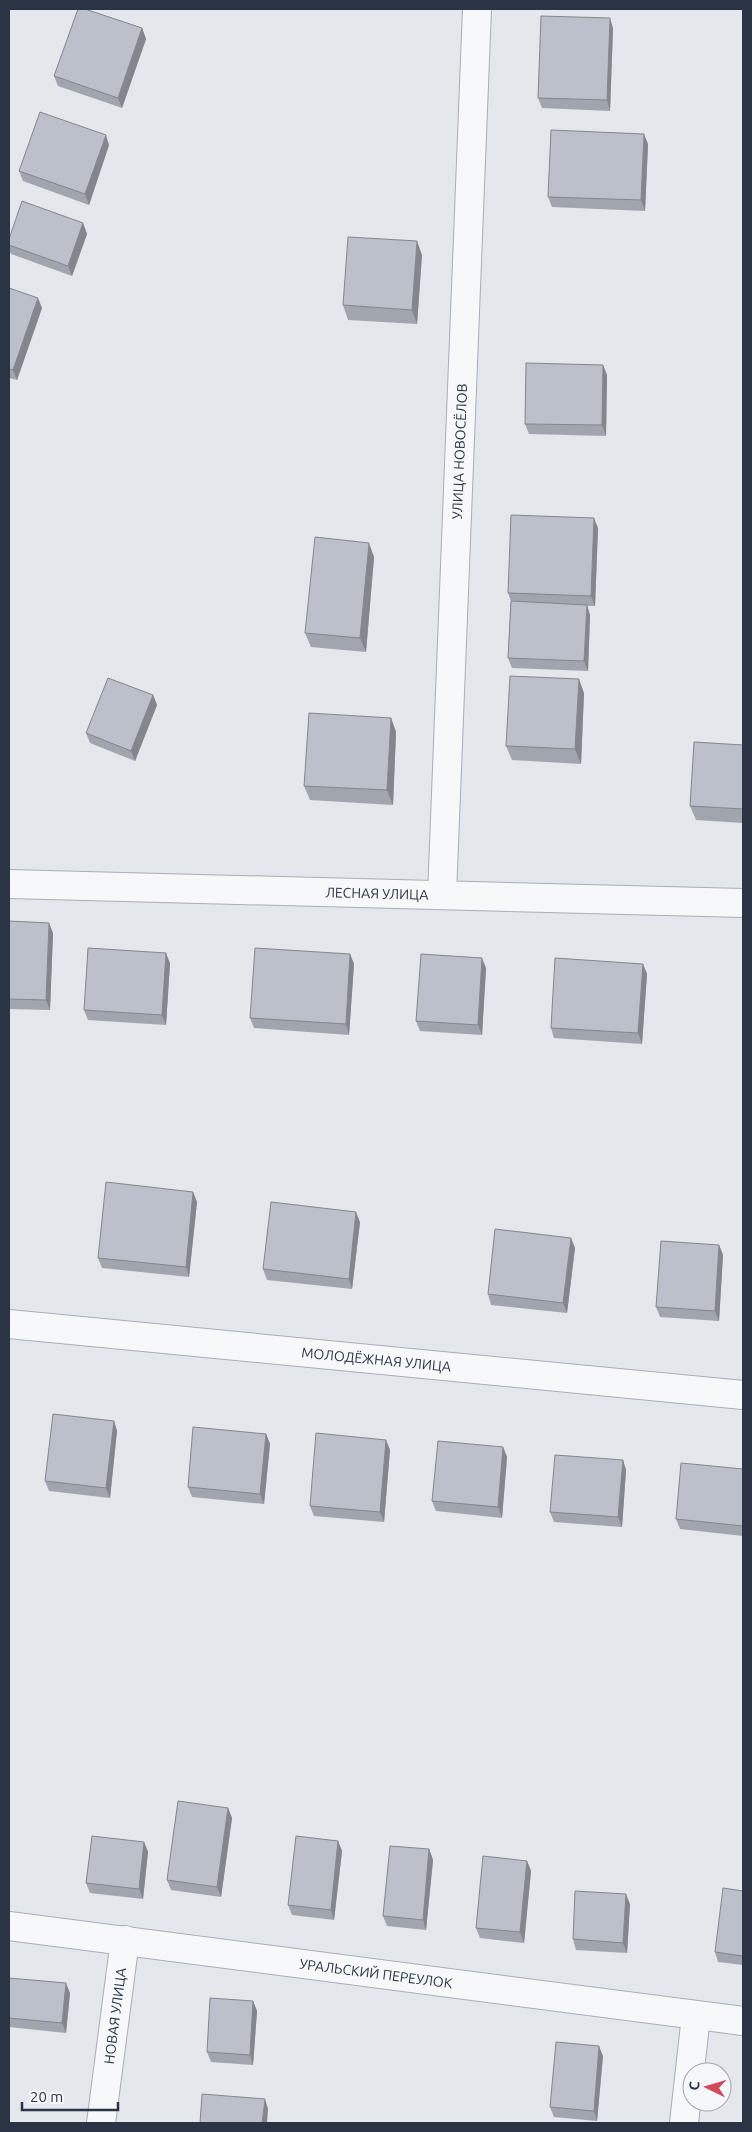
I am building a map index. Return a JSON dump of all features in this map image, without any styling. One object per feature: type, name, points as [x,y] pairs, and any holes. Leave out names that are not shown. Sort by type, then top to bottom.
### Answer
[{"type":"street","name":"УЛИЦА НОВОСЁЛОВ","points":[[442,896],[473,152],[477,9]]},
{"type":"street","name":"ЛЕСНАЯ УЛИЦА","points":[[9,884],[743,903]]},
{"type":"street","name":"МОЛОДЁЖНАЯ УЛИЦА","points":[[9,1324],[743,1394]]},
{"type":"street","name":"УРАЛЬСКИЙ ПЕРЕУЛОК","points":[[9,1926],[743,2021]]},
{"type":"street","name":"НОВАЯ УЛИЦА","points":[[101,2123],[125,1940]]},
{"type":"street","points":[[684,2123],[696,2016]]},
{"type":"building","points":[[78,9],[85,9],[142,28],[118,98],[54,76]]},
{"type":"building","points":[[541,16],[610,18],[607,100],[538,98]]},
{"type":"building","points":[[40,112],[106,135],[85,194],[19,171]]},
{"type":"building","points":[[551,130],[644,134],[641,200],[548,197]]},
{"type":"building","points":[[22,201],[83,223],[68,266],[9,245],[9,239]]},
{"type":"building","points":[[348,237],[417,241],[412,310],[343,305]]},
{"type":"building","points":[[9,288],[38,298],[13,370],[9,369]]},
{"type":"building","points":[[526,363],[603,365],[602,425],[525,424]]},
{"type":"building","points":[[511,515],[594,518],[591,596],[508,593]]},
{"type":"building","points":[[315,537],[369,543],[360,638],[305,633]]},
{"type":"building","points":[[511,601],[587,605],[584,661],[508,658]]},
{"type":"building","points":[[510,676],[579,679],[575,749],[506,746]]},
{"type":"building","points":[[108,678],[153,695],[131,751],[86,733]]},
{"type":"building","points":[[309,713],[391,718],[387,790],[304,786]]},
{"type":"building","points":[[694,742],[743,745],[743,809],[690,806]]},
{"type":"building","points":[[9,921],[49,923],[46,1000],[9,999]]},
{"type":"building","points":[[88,948],[166,953],[162,1015],[84,1010]]},
{"type":"building","points":[[255,948],[350,954],[346,1024],[250,1018]]},
{"type":"building","points":[[421,954],[482,958],[478,1025],[416,1021]]},
{"type":"building","points":[[555,958],[643,964],[638,1033],[551,1028]]},
{"type":"building","points":[[106,1182],[193,1192],[186,1267],[98,1258]]},
{"type":"building","points":[[271,1202],[356,1212],[349,1279],[263,1269]]},
{"type":"building","points":[[495,1229],[571,1238],[563,1303],[488,1294]]},
{"type":"building","points":[[661,1241],[719,1245],[715,1311],[656,1307]]},
{"type":"building","points":[[53,1414],[114,1421],[106,1488],[45,1481]]},
{"type":"building","points":[[193,1427],[266,1434],[260,1494],[188,1487]]},
{"type":"building","points":[[316,1433],[386,1440],[380,1512],[310,1506]]},
{"type":"building","points":[[438,1441],[503,1447],[498,1507],[432,1501]]},
{"type":"building","points":[[555,1455],[623,1460],[618,1517],[550,1512]]},
{"type":"building","points":[[681,1463],[743,1469],[743,1526],[676,1519]]},
{"type":"building","points":[[178,1801],[228,1808],[217,1887],[167,1880]]},
{"type":"building","points":[[92,1836],[144,1842],[139,1889],[86,1883]]},
{"type":"building","points":[[296,1836],[338,1841],[331,1910],[288,1905]]},
{"type":"building","points":[[390,1846],[429,1849],[423,1920],[383,1916]]},
{"type":"building","points":[[483,1856],[527,1861],[520,1932],[476,1928]]},
{"type":"building","points":[[723,1888],[743,1891],[743,1956],[715,1952]]},
{"type":"building","points":[[575,1891],[626,1894],[623,1943],[573,1939]]},
{"type":"building","points":[[9,1978],[66,1983],[62,2023],[9,2018]]},
{"type":"building","points":[[210,1998],[253,2001],[250,2055],[207,2052]]},
{"type":"building","points":[[556,2042],[599,2046],[594,2111],[550,2107]]},
{"type":"building","points":[[202,2094],[265,2099],[262,2123],[200,2123]]}]
